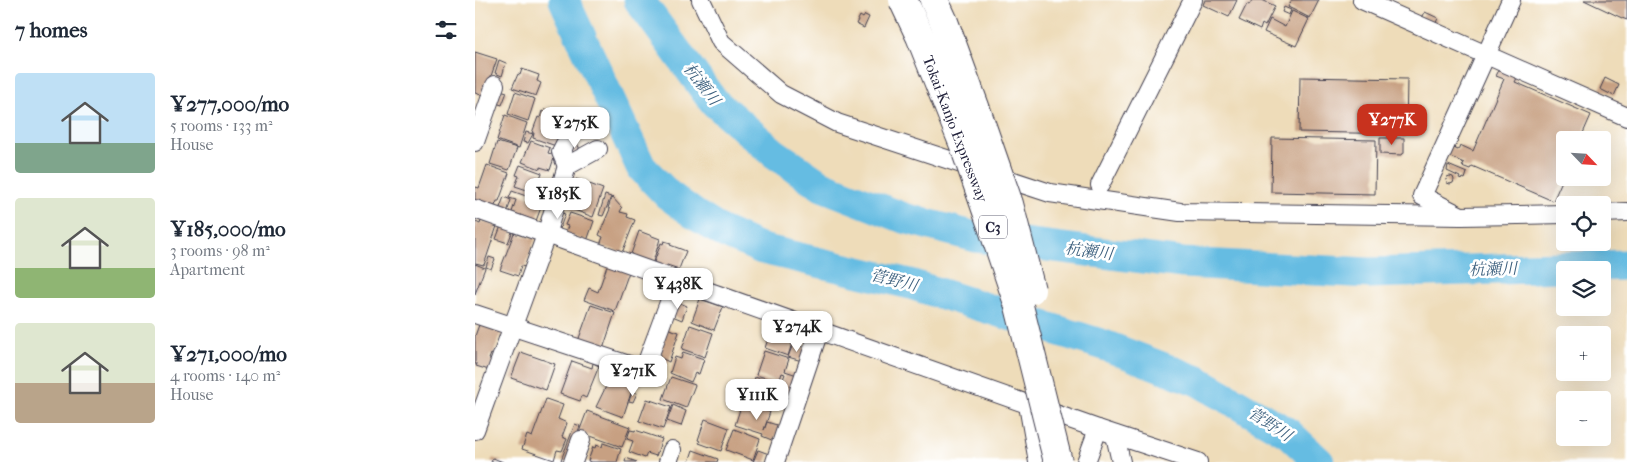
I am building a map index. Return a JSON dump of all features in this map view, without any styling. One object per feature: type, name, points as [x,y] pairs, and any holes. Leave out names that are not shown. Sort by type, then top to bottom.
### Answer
[{"type":"highway","name":"Tokai-Kanjo Expressway","points":[[903,0],[920,36],[963,143],[1019,306],[1058,462]]},
{"type":"highway","name":"Tokai-Kanjo Expressway","points":[[934,0],[979,115],[1009,204],[1035,304],[1067,462]]},
{"type":"street","points":[[701,0],[721,42],[781,94],[837,123],[1050,193],[1180,212],[1461,216],[1556,214]]},
{"type":"street","points":[[1100,185],[1193,0]]},
{"type":"street","points":[[1362,0],[1627,117]]},
{"type":"street","points":[[1461,216],[1422,196],[1511,0]]},
{"type":"street","points":[[475,142],[495,85]]},
{"type":"street","points":[[475,430],[546,235],[567,166],[561,152],[565,144]]},
{"type":"street","points":[[567,166],[598,149]]},
{"type":"street","points":[[475,209],[1028,405],[1198,462]]},
{"type":"street","points":[[1611,213],[1627,212]]},
{"type":"street","points":[[475,314],[644,370],[677,281]]},
{"type":"street","points":[[775,462],[819,330]]},
{"type":"street","points":[[1028,405],[1038,462]]},
{"type":"street","points":[[1086,462],[1097,429]]},
{"type":"street","points":[[1115,435],[1121,462]]},
{"type":"street","points":[[573,462],[581,440]]},
{"type":"building","points":[[1205,0],[1237,0],[1229,17],[1203,5]]},
{"type":"building","points":[[1252,0],[1262,0],[1275,6],[1265,26],[1262,24],[1260,30],[1239,20],[1247,4],[1249,5]]},
{"type":"building","points":[[1292,0],[1319,0],[1310,18],[1288,7]]},
{"type":"building","points":[[1584,0],[1627,0],[1627,20],[1622,18]]},
{"type":"building","points":[[1284,7],[1291,10],[1289,15],[1282,12]]},
{"type":"building","points":[[1292,11],[1309,19],[1296,46],[1264,32],[1270,19],[1285,27]]},
{"type":"building","points":[[1425,12],[1438,18],[1436,23],[1422,18]]},
{"type":"building","points":[[865,15],[869,17],[864,28],[856,24],[860,16],[863,18]]},
{"type":"building","points":[[475,52],[497,59],[484,96],[475,93]]},
{"type":"building","points":[[499,60],[506,63],[502,76],[495,73]]},
{"type":"building","points":[[1500,68],[1518,76],[1515,82],[1591,115],[1584,131],[1556,131],[1556,186],[1560,186],[1553,201],[1472,166],[1470,169],[1462,166],[1464,163],[1446,155],[1449,146],[1458,150],[1460,145],[1473,151],[1504,79],[1496,76]]},
{"type":"building","points":[[522,69],[539,75],[537,81],[541,83],[536,96],[512,88]]},
{"type":"building","points":[[1300,77],[1407,79],[1406,134],[1299,132]]},
{"type":"building","points":[[1605,78],[1619,85],[1614,96],[1600,89]]},
{"type":"building","points":[[500,90],[507,92],[502,105],[496,103]]},
{"type":"building","points":[[515,92],[535,99],[528,121],[508,114]]},
{"type":"building","points":[[545,109],[553,112],[552,115],[555,116],[553,120],[560,122],[558,127],[563,129],[561,134],[564,134],[559,147],[533,138],[534,133],[532,133],[538,117],[540,118],[542,111],[544,112]]},
{"type":"building","points":[[505,115],[527,123],[519,148],[497,140]]},
{"type":"building","points":[[526,132],[533,134],[528,143],[523,142]]},
{"type":"building","points":[[1272,138],[1376,140],[1375,194],[1271,192]]},
{"type":"building","points":[[1380,138],[1404,138],[1404,152],[1402,155],[1380,154]]},
{"type":"building","points":[[531,141],[550,148],[548,153],[555,155],[550,170],[540,167],[540,169],[522,162]]},
{"type":"building","points":[[497,142],[517,148],[509,170],[490,164]]},
{"type":"building","points":[[577,143],[581,152],[574,156],[570,146]]},
{"type":"building","points":[[487,165],[509,173],[499,201],[497,201],[494,208],[475,201],[476,187],[479,188]]},
{"type":"building","points":[[520,165],[542,173],[540,178],[548,181],[542,195],[515,186],[519,176],[516,175]]},
{"type":"building","points":[[1448,165],[1467,173],[1465,179],[1459,179],[1460,177],[1447,171]]},
{"type":"building","points":[[1450,176],[1454,180],[1450,184],[1446,180]]},
{"type":"building","points":[[576,179],[603,189],[593,217],[569,208],[571,202],[569,201]]},
{"type":"building","points":[[512,191],[543,202],[536,221],[512,212],[516,200],[509,198]]},
{"type":"building","points":[[605,195],[611,197],[603,216],[599,215]]},
{"type":"building","points":[[504,197],[511,200],[507,213],[499,210]]},
{"type":"building","points":[[612,197],[622,208],[620,212],[628,214],[627,217],[635,220],[622,253],[600,245],[603,237],[599,235],[610,209],[608,208]]},
{"type":"building","points":[[556,211],[565,214],[560,228],[551,225]]},
{"type":"building","points":[[570,213],[594,221],[587,241],[565,234],[568,226],[565,225]]},
{"type":"building","points":[[481,221],[497,226],[484,265],[475,263],[475,224],[476,222],[480,224]]},
{"type":"building","points":[[501,226],[513,230],[508,243],[496,239]]},
{"type":"building","points":[[639,231],[660,239],[652,265],[630,257]]},
{"type":"building","points":[[514,233],[535,239],[525,267],[521,266],[518,276],[500,270]]},
{"type":"building","points":[[664,241],[686,251],[679,269],[667,265],[665,269],[653,265],[661,243],[663,244]]},
{"type":"building","points":[[489,257],[495,259],[491,269],[486,267]]},
{"type":"building","points":[[608,263],[629,272],[615,311],[584,300],[589,288],[598,292]]},
{"type":"building","points":[[475,264],[485,268],[475,294]]},
{"type":"building","points":[[700,299],[723,307],[714,330],[692,321]]},
{"type":"building","points":[[675,301],[687,306],[682,320],[670,315]]},
{"type":"building","points":[[591,305],[615,313],[603,349],[578,341]]},
{"type":"building","points":[[480,322],[502,330],[493,355],[491,354],[489,359],[493,360],[489,370],[475,364],[475,336]]},
{"type":"building","points":[[773,324],[796,331],[788,356],[765,348]]},
{"type":"building","points":[[690,325],[713,333],[705,357],[682,349]]},
{"type":"building","points":[[666,328],[679,332],[669,362],[657,356]]},
{"type":"building","points":[[793,344],[806,348],[802,361],[788,357]]},
{"type":"building","points":[[764,351],[789,359],[785,371],[797,375],[790,396],[778,392],[785,374],[782,373],[779,382],[756,375]]},
{"type":"building","points":[[521,352],[555,364],[546,390],[511,378]]},
{"type":"building","points":[[683,352],[704,359],[699,374],[695,373],[691,382],[670,373],[675,357],[681,359]]},
{"type":"building","points":[[572,361],[592,368],[593,363],[599,366],[586,398],[582,396],[580,401],[560,394]]},
{"type":"building","points":[[614,370],[636,378],[623,417],[596,407]]},
{"type":"building","points":[[671,377],[695,385],[686,408],[663,399]]},
{"type":"building","points":[[755,377],[776,384],[774,389],[778,392],[774,403],[767,400],[765,407],[745,400],[750,384],[753,385]]},
{"type":"building","points":[[632,392],[637,393],[633,402],[629,401]]},
{"type":"building","points":[[546,399],[563,405],[558,419],[567,423],[562,437],[567,439],[562,451],[557,450],[554,460],[522,449],[527,435],[532,437]]},
{"type":"building","points":[[647,399],[671,407],[663,429],[639,421]]},
{"type":"building","points":[[742,403],[770,412],[764,430],[767,422],[780,426],[774,441],[762,436],[763,434],[735,425]]},
{"type":"building","points":[[673,405],[686,411],[681,426],[667,421]]},
{"type":"building","points":[[587,411],[630,427],[622,447],[579,432]]},
{"type":"building","points":[[705,419],[729,428],[721,451],[699,443],[700,441],[698,440]]},
{"type":"building","points":[[575,424],[580,426],[567,462],[561,460]]},
{"type":"building","points":[[734,429],[760,439],[753,460],[726,450]]},
{"type":"building","points":[[630,430],[662,439],[656,456],[647,453],[645,458],[629,452],[633,441],[627,439]]},
{"type":"building","points":[[603,443],[621,449],[617,462],[588,461],[593,447],[595,448],[596,445],[602,447]]},
{"type":"building","points":[[693,450],[718,459],[717,462],[689,462]]},
{"type":"building","points":[[758,450],[769,454],[766,462],[753,462]]},
{"type":"building","points":[[493,458],[503,462],[491,462]]},
{"type":"building","points":[[626,458],[637,462],[625,462]]},
{"type":"waterway","name":"菅野川","points":[[564,0],[641,167],[667,194],[721,231],[762,249],[910,284],[1104,345],[1198,381],[1288,433],[1319,462]]},
{"type":"waterway","name":"杭瀬川","points":[[639,0],[713,101],[774,153],[822,186],[904,218],[976,237],[1183,263],[1369,273],[1627,265]]}]
